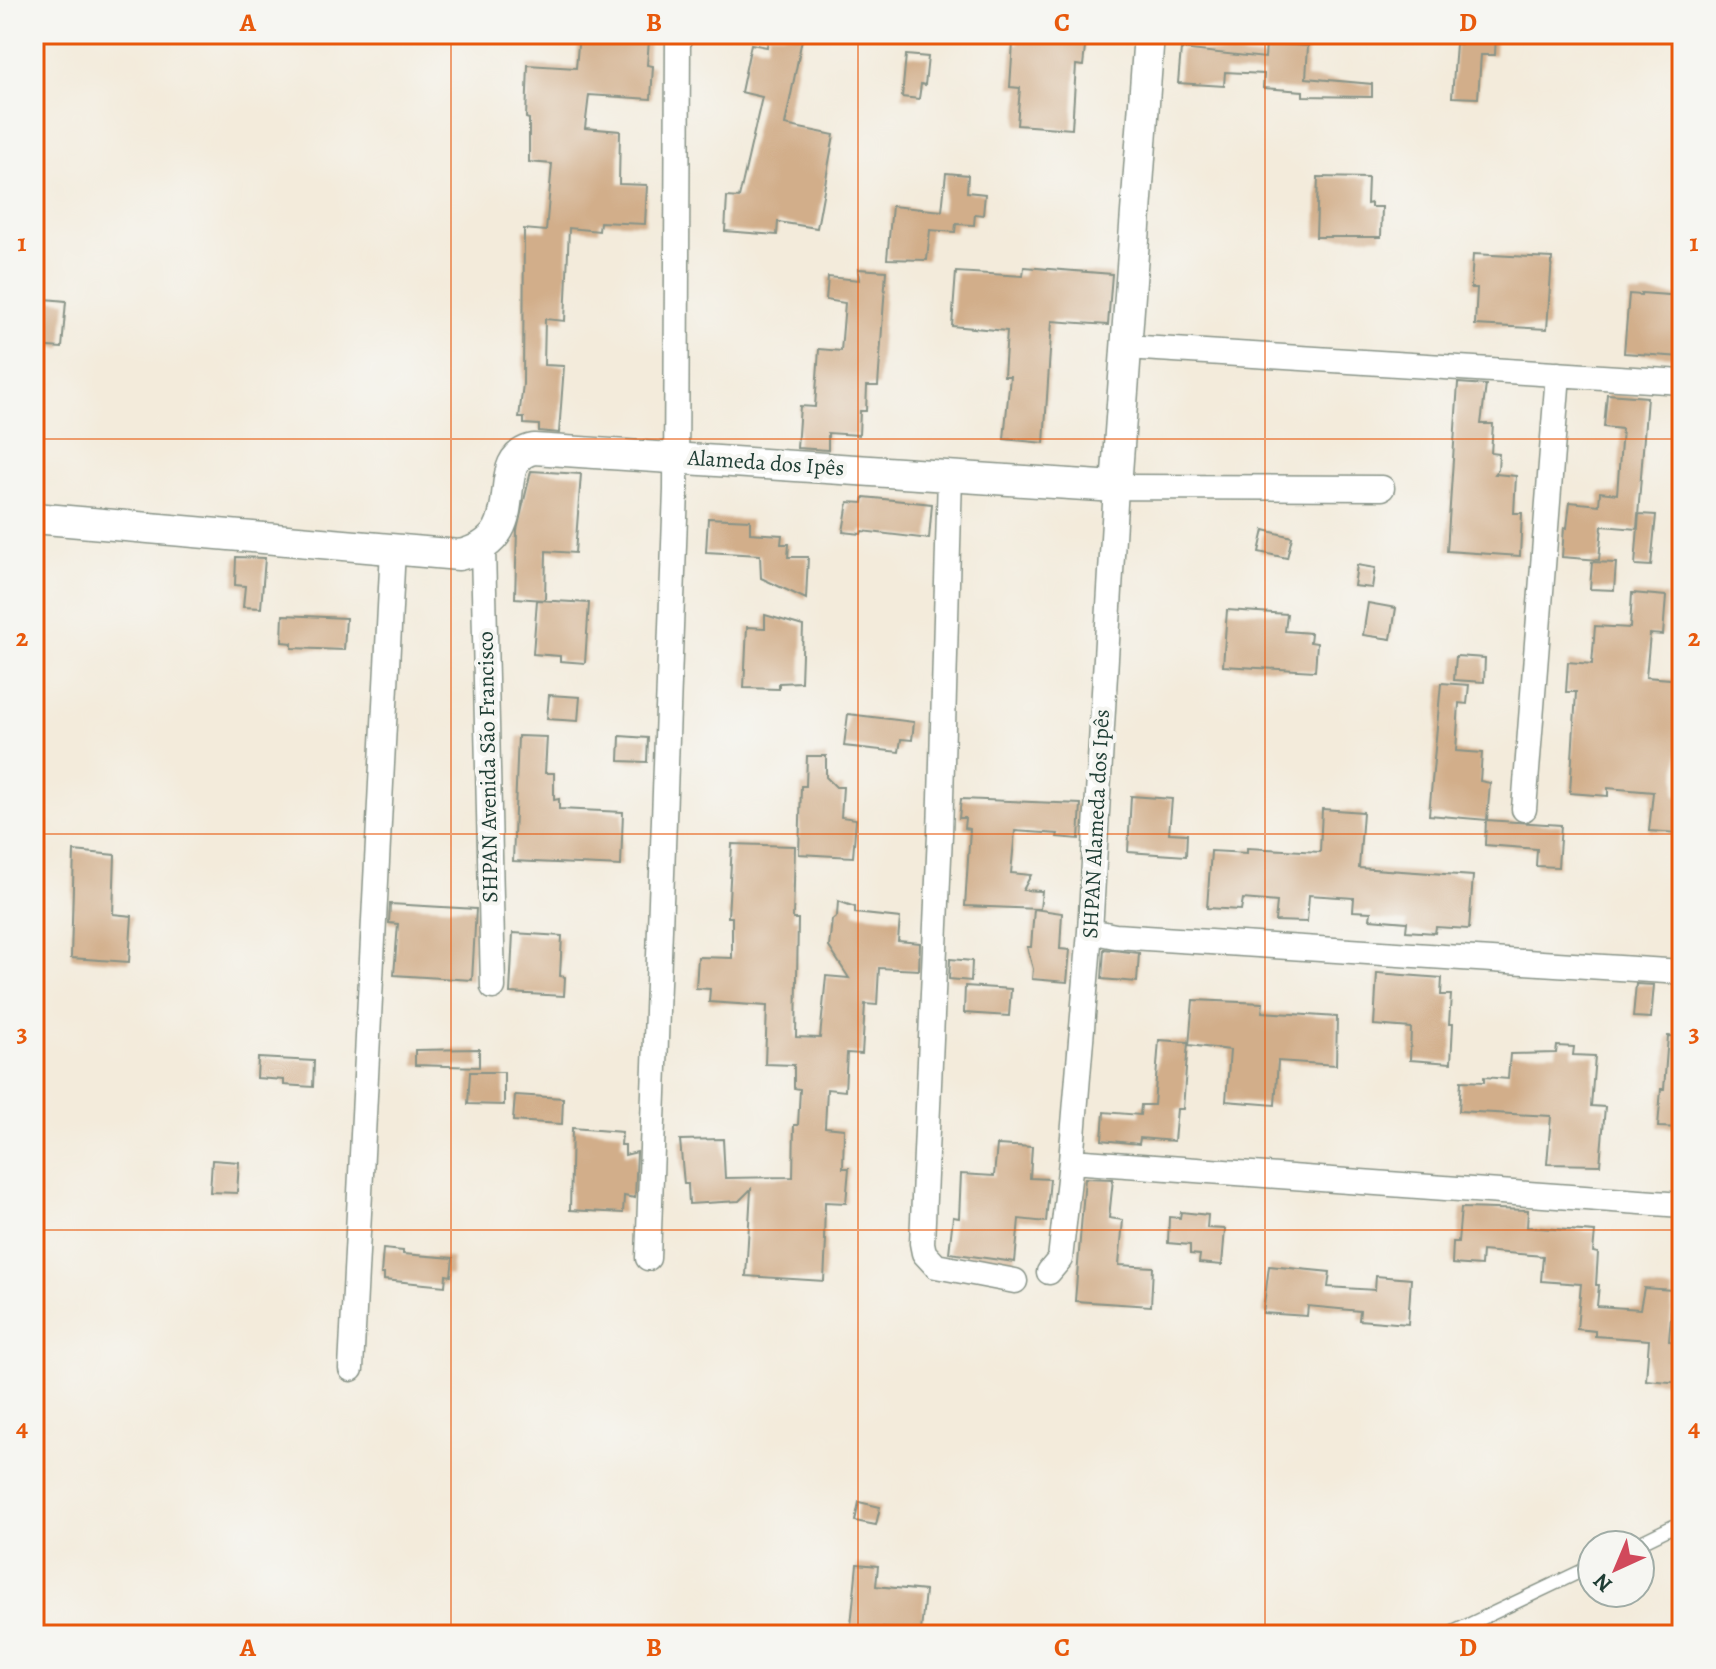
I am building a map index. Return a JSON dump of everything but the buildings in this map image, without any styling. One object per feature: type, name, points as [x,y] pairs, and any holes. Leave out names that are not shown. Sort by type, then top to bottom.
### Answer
[{"type":"street","points":[[648,1258],[675,458],[678,34]]},
{"type":"street","points":[[1149,34],[1116,487],[1382,488]]},
{"type":"street","points":[[1126,347],[1682,382]]},
{"type":"street","points":[[1524,809],[1558,374]]},
{"type":"street","name":"Alameda dos Ipês","points":[[483,548],[500,529],[512,466],[527,450],[1116,487]]},
{"type":"street","points":[[950,475],[940,834],[922,1243],[924,1253],[936,1266],[1015,1281]]},
{"type":"street","name":"SHPAN Alameda dos Ipês","points":[[1049,1272],[1060,1259],[1071,1161],[1090,931],[1116,487]]},
{"type":"street","points":[[34,518],[459,555],[483,548]]},
{"type":"street","name":"SHPAN Avenida São Francisco","points":[[483,548],[493,987]]},
{"type":"street","points":[[351,1369],[393,549]]},
{"type":"street","points":[[1090,931],[1115,936],[1682,972]]},
{"type":"street","points":[[1071,1161],[1682,1205]]},
{"type":"lane","points":[[1656,1535],[1682,1522]]},
{"type":"lane","points":[[1447,1635],[1576,1574]]}]
